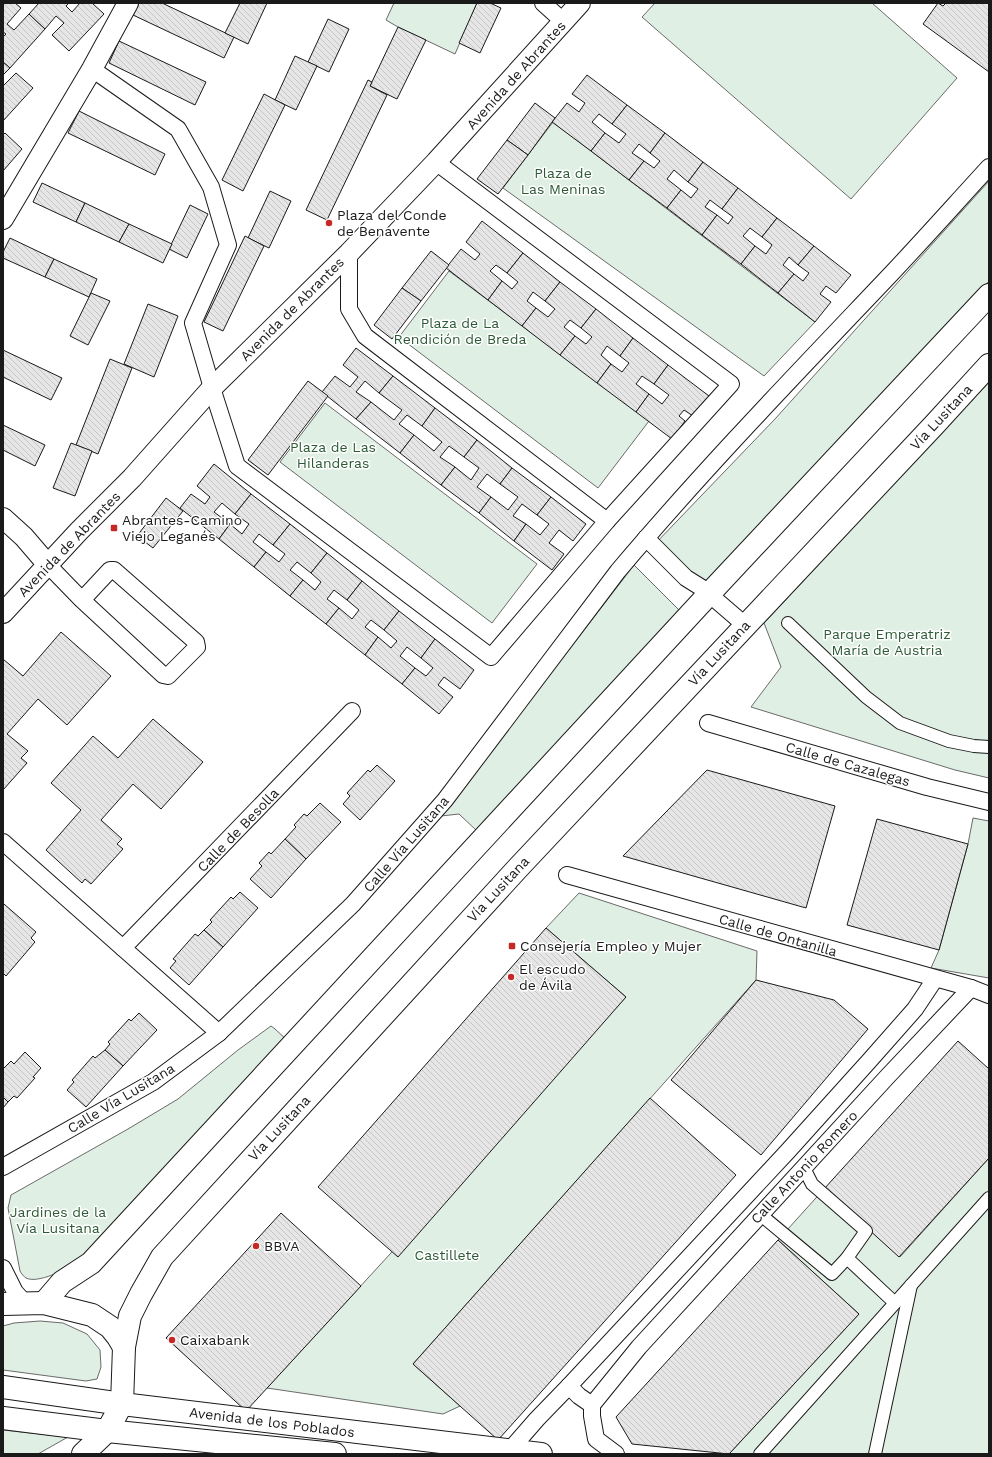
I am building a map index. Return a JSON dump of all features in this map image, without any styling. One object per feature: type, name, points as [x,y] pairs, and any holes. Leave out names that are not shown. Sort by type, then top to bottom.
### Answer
[{"type":"main road","points":[[34,1303],[91,1263],[709,594],[989,295]]},
{"type":"main road","name":"Vía Lusitana","points":[[83,1454],[107,1431],[122,1404],[124,1347],[130,1316],[140,1294],[162,1257],[512,875],[745,625],[930,430],[989,365]]},
{"type":"main road","points":[[3,1304],[34,1303],[92,1315],[110,1327],[124,1347]]},
{"type":"main road","name":"Avenida de los Poblados","points":[[3,1387],[122,1404],[541,1454]]},
{"type":"main road","name":"Avenida de los Poblados","points":[[3,1418],[107,1431],[335,1454]]},
{"type":"street","points":[[3,219],[92,69],[128,3]]},
{"type":"street","points":[[543,3],[564,22]]},
{"type":"street","name":"Avenida de Abrantes","points":[[3,614],[132,478],[212,388],[349,253],[436,162],[580,3]]},
{"type":"street","points":[[92,69],[178,129],[211,187],[228,245],[193,323],[237,466],[491,657],[607,520],[731,384],[436,162]]},
{"type":"street","points":[[745,625],[709,594],[686,578],[646,538],[764,406],[891,274],[989,167]]},
{"type":"street","points":[[349,253],[349,309],[365,336],[607,520]]},
{"type":"street","points":[[3,518],[24,537],[48,565],[82,600],[163,675],[168,676],[197,647],[196,642],[114,570],[110,570],[82,600]]},
{"type":"street","name":"Calle Vía Lusitana","points":[[3,1167],[153,1082],[218,1033],[353,904],[445,800],[618,571],[646,538]]},
{"type":"street","points":[[788,623],[866,697],[900,723],[949,741],[974,746],[989,747]]},
{"type":"street","name":"Calle de Besolla","points":[[123,948],[352,711]]},
{"type":"street","name":"Calle de Cazalegas","points":[[708,723],[928,787],[989,802]]},
{"type":"street","points":[[3,842],[218,1033]]},
{"type":"street","name":"Calle de Ontanilla","points":[[567,875],[971,988],[989,995]]},
{"type":"street","name":"Calle Antonio Romero","points":[[510,1450],[537,1419],[788,1151],[914,1009],[935,979]]},
{"type":"street","name":"Calle Antonio Romero","points":[[592,1405],[639,1347],[886,1077],[971,988]]},
{"type":"street","points":[[761,1215],[832,1274],[847,1258],[866,1231],[812,1184],[804,1168]]},
{"type":"street","points":[[760,1454],[989,1198]]},
{"type":"street","points":[[847,1258],[895,1303]]},
{"type":"street","points":[[3,1268],[15,1292],[34,1303]]},
{"type":"street","points":[[875,1454],[912,1284]]},
{"type":"street","points":[[569,1386],[579,1396],[592,1405],[592,1416],[596,1439],[616,1454]]},
{"type":"green space","points":[[394,3],[477,3],[455,54],[386,20]]},
{"type":"green space","points":[[655,3],[872,3],[957,78],[851,199],[642,17]]},
{"type":"green space","name":"Plaza de Las Meninas","points":[[553,122],[815,322],[764,376],[503,188]]},
{"type":"green space","points":[[989,181],[989,281],[702,588],[653,546],[775,419]]},
{"type":"green space","name":"Plaza de La Rendición de Breda","points":[[449,271],[649,421],[598,488],[399,337]]},
{"type":"green space","name":"Parque Emperatriz María de Austria","points":[[989,382],[989,778],[955,770],[751,707],[781,667],[764,623]]},
{"type":"green space","name":"Plaza de Las Hilanderas","points":[[325,403],[537,564],[492,623],[280,462]]},
{"type":"green space","points":[[634,565],[681,612],[477,831],[459,814],[441,816]]},
{"type":"green space","points":[[973,818],[989,821],[989,978],[931,968],[939,950],[968,844]]},
{"type":"green space","name":"Castillete","points":[[579,893],[757,951],[756,980],[413,1364],[460,1406],[443,1414],[267,1388],[626,997],[546,928]]},
{"type":"green space","name":"Jardines de la Vía Lusitana","points":[[271,1026],[288,1041],[77,1264],[45,1278],[31,1279],[24,1277],[20,1271],[8,1208],[11,1195],[178,1099],[238,1050]]},
{"type":"green space","points":[[989,1158],[989,1454],[729,1454],[859,1314],[778,1240],[824,1189],[900,1257]]},
{"type":"green space","points":[[40,1321],[63,1323],[87,1334],[100,1350],[101,1367],[97,1379],[86,1381],[3,1370],[3,1326],[14,1323]]},
{"type":"green space","points":[[3,1430],[68,1437],[38,1454],[3,1454]]},
{"type":"building","points":[[3,3],[15,3],[21,8],[7,24],[14,30],[29,14],[45,29],[10,68],[3,62],[3,37],[6,34],[3,32]]},
{"type":"building","points":[[39,3],[69,3],[66,6],[72,12],[80,3],[92,3],[104,14],[69,51],[52,35],[64,23],[56,16],[45,29],[29,14]]},
{"type":"building","points":[[139,3],[162,3],[234,37],[224,58],[133,15]]},
{"type":"building","points":[[240,3],[267,3],[248,44],[225,33]]},
{"type":"building","points":[[477,3],[490,3],[501,8],[480,53],[459,43]]},
{"type":"building","points":[[938,3],[943,6],[946,3],[989,3],[989,72],[923,24]]},
{"type":"building","points":[[328,19],[349,29],[329,72],[308,62]]},
{"type":"building","points":[[398,27],[426,40],[397,99],[370,86]]},
{"type":"building","points":[[119,41],[206,82],[195,105],[109,63]]},
{"type":"building","points":[[295,56],[317,66],[296,110],[275,100]]},
{"type":"building","points":[[3,62],[10,68],[3,75]]},
{"type":"building","points":[[16,73],[33,88],[3,121],[3,84],[4,85]]},
{"type":"building","points":[[587,75],[627,105],[612,124],[599,114],[592,122],[605,133],[591,151],[552,122],[567,103],[579,112],[585,103],[572,94]]},
{"type":"building","points":[[368,80],[372,82],[370,86],[387,95],[327,220],[306,210]]},
{"type":"building","points":[[264,94],[285,105],[243,191],[222,180]]},
{"type":"building","points":[[535,103],[555,118],[528,155],[507,140]]},
{"type":"building","points":[[627,105],[665,133],[650,153],[639,144],[632,153],[644,161],[629,180],[591,151],[605,133],[619,143],[626,134],[612,124]]},
{"type":"building","points":[[79,111],[165,154],[155,175],[68,133]]},
{"type":"building","points":[[5,133],[22,149],[3,171],[3,135]]},
{"type":"building","points":[[665,133],[703,162],[688,182],[674,170],[667,179],[681,190],[667,208],[629,180],[644,161],[654,168],[660,161],[650,153]]},
{"type":"building","points":[[507,140],[528,155],[498,194],[477,179]]},
{"type":"building","points":[[703,162],[738,188],[722,209],[710,200],[705,207],[717,215],[702,235],[667,208],[681,190],[691,198],[698,189],[688,182]]},
{"type":"building","points":[[42,183],[85,203],[76,222],[33,202]]},
{"type":"building","points":[[738,188],[777,218],[762,237],[750,228],[743,236],[755,246],[741,264],[702,235],[717,215],[728,224],[733,217],[722,209]]},
{"type":"building","points":[[270,191],[291,201],[269,248],[248,238]]},
{"type":"building","points":[[85,203],[129,224],[119,242],[76,222]]},
{"type":"building","points":[[190,205],[208,214],[187,258],[169,249]]},
{"type":"building","points":[[777,218],[814,246],[798,265],[789,257],[783,265],[794,274],[778,293],[741,264],[755,246],[766,254],[772,245],[762,237]]},
{"type":"building","points":[[482,221],[523,253],[507,273],[496,265],[490,271],[502,281],[488,300],[446,268],[461,249],[475,260],[480,254],[466,242]]},
{"type":"building","points":[[129,224],[172,244],[163,263],[119,242]]},
{"type":"building","points":[[245,236],[264,246],[223,331],[204,322]]},
{"type":"building","points":[[10,238],[54,259],[45,277],[3,258],[3,252]]},
{"type":"building","points":[[814,246],[851,275],[836,293],[826,286],[820,294],[831,302],[815,322],[778,293],[794,274],[803,281],[809,273],[798,265]]},
{"type":"building","points":[[431,251],[449,265],[421,301],[402,288]]},
{"type":"building","points":[[523,253],[560,282],[545,301],[533,292],[527,301],[536,308],[522,326],[488,300],[502,281],[512,289],[518,282],[507,273]]},
{"type":"building","points":[[54,259],[97,279],[89,297],[45,277]]},
{"type":"building","points":[[560,282],[596,309],[581,328],[570,320],[564,327],[575,336],[560,355],[522,326],[536,308],[548,317],[555,309],[545,301]]},
{"type":"building","points":[[402,288],[421,301],[392,339],[374,325]]},
{"type":"building","points":[[91,293],[110,301],[88,345],[70,336]]},
{"type":"building","points":[[148,304],[178,316],[154,377],[124,364]]},
{"type":"building","points":[[596,309],[633,338],[620,356],[607,346],[601,355],[611,364],[597,383],[560,355],[575,336],[586,344],[592,337],[581,328]]},
{"type":"building","points":[[633,338],[668,365],[654,384],[642,376],[636,384],[649,394],[636,412],[597,383],[611,364],[622,372],[629,363],[620,356]]},
{"type":"building","points":[[356,348],[393,376],[379,393],[365,381],[356,392],[371,402],[356,419],[322,392],[335,376],[350,387],[358,377],[343,365]]},
{"type":"building","points":[[3,350],[62,378],[51,400],[3,377]]},
{"type":"building","points":[[110,359],[132,368],[98,454],[76,445]]},
{"type":"building","points":[[668,365],[709,396],[693,416],[684,410],[679,416],[685,421],[672,439],[636,412],[649,394],[662,404],[669,395],[654,384]]},
{"type":"building","points":[[393,376],[435,408],[422,426],[407,415],[399,424],[414,435],[400,453],[356,419],[371,402],[394,420],[402,410],[379,393]]},
{"type":"building","points":[[308,381],[328,396],[268,475],[248,460]]},
{"type":"building","points":[[435,408],[477,440],[464,457],[449,446],[440,457],[455,467],[441,485],[400,453],[414,435],[434,451],[442,442],[422,426]]},
{"type":"building","points":[[3,425],[45,445],[35,466],[3,450]]},
{"type":"building","points":[[477,440],[512,468],[500,484],[487,474],[477,487],[491,497],[479,513],[441,485],[455,467],[471,480],[479,468],[464,457]]},
{"type":"building","points":[[71,443],[92,451],[75,496],[53,488]]},
{"type":"building","points":[[214,464],[251,494],[235,514],[222,503],[214,512],[230,524],[219,539],[180,508],[191,494],[205,504],[210,497],[197,486]]},
{"type":"building","points":[[512,468],[551,497],[537,515],[522,504],[513,516],[526,524],[514,541],[479,513],[491,497],[508,510],[518,497],[500,484]]},
{"type":"building","points":[[251,494],[290,524],[273,545],[259,534],[253,542],[266,552],[254,567],[219,539],[230,524],[242,534],[249,524],[235,514]]},
{"type":"building","points":[[551,497],[586,524],[573,541],[559,530],[549,543],[564,554],[552,570],[514,541],[526,524],[540,535],[549,524],[537,515]]},
{"type":"building","points":[[166,498],[183,511],[153,548],[137,536]]},
{"type":"building","points":[[290,524],[327,553],[311,573],[297,562],[290,570],[303,580],[290,596],[254,567],[266,552],[279,562],[285,554],[273,545]]},
{"type":"building","points":[[327,553],[362,581],[347,600],[334,590],[327,599],[339,608],[326,624],[290,596],[303,580],[315,590],[321,582],[311,573]]},
{"type":"building","points":[[362,581],[399,611],[384,630],[371,620],[365,627],[378,637],[365,655],[326,624],[339,608],[352,619],[359,610],[347,600]]},
{"type":"building","points":[[399,611],[435,639],[421,658],[407,647],[400,656],[415,668],[402,684],[365,655],[378,637],[391,648],[397,641],[384,630]]},
{"type":"building","points":[[61,632],[111,676],[67,725],[38,699],[7,734],[28,751],[21,758],[27,763],[3,790],[3,659],[23,676]]},
{"type":"building","points":[[435,639],[474,670],[460,689],[444,677],[438,685],[453,697],[439,714],[402,684],[415,668],[426,676],[433,668],[421,658]]},
{"type":"building","points":[[153,719],[203,762],[161,809],[133,784],[101,820],[122,839],[117,844],[123,849],[91,884],[85,879],[82,883],[46,850],[81,810],[51,783],[93,736],[118,758]]},
{"type":"building","points":[[377,765],[395,781],[360,820],[343,804],[350,796],[347,793],[368,770],[370,772]]},
{"type":"building","points":[[707,770],[835,806],[806,908],[623,856]]},
{"type":"building","points":[[320,803],[341,822],[306,859],[285,839],[296,827],[294,825],[304,814],[307,816]]},
{"type":"building","points":[[877,819],[968,844],[939,950],[847,925]]},
{"type":"building","points":[[285,839],[306,859],[271,898],[250,879],[262,866],[259,863],[269,852],[271,854]]},
{"type":"building","points":[[240,892],[258,908],[223,947],[204,930],[212,922],[210,920],[231,897],[233,899]]},
{"type":"building","points":[[4,904],[36,932],[31,938],[35,942],[6,976],[3,973]]},
{"type":"building","points":[[546,928],[626,997],[398,1257],[318,1187]]},
{"type":"building","points":[[204,930],[223,947],[189,985],[170,968],[176,961],[173,959],[195,934],[198,936]]},
{"type":"building","points":[[756,980],[834,1000],[868,1029],[761,1155],[671,1080]]},
{"type":"building","points":[[139,1013],[157,1030],[123,1066],[105,1050],[110,1044],[108,1042],[129,1019],[131,1021]]},
{"type":"building","points":[[958,1041],[989,1069],[989,1158],[899,1257],[824,1189]]},
{"type":"building","points":[[105,1050],[123,1066],[86,1107],[67,1090],[74,1082],[72,1080],[93,1056],[95,1058]]},
{"type":"building","points":[[25,1052],[41,1068],[33,1077],[35,1078],[17,1098],[14,1096],[8,1102],[3,1097],[3,1069],[11,1061],[14,1064]]},
{"type":"building","points":[[3,1097],[8,1102],[3,1108]]},
{"type":"building","points":[[650,1098],[736,1175],[498,1440],[413,1364]]},
{"type":"building","points":[[281,1213],[361,1286],[246,1411],[166,1338]]},
{"type":"building","points":[[778,1240],[859,1314],[729,1454],[632,1444],[616,1417]]},
{"type":"place","name":"Plaza del Conde de Benavente","points":[[329,223]]},
{"type":"place","name":"Abrantes-Camino Viejo Leganés","points":[[114,528]]},
{"type":"place","name":"Consejería Empleo y Mujer","points":[[512,946]]},
{"type":"place","name":"El escudo de Ávila","points":[[511,977]]},
{"type":"place","name":"BBVA","points":[[256,1246]]},
{"type":"place","name":"Caixabank","points":[[172,1340]]}]
